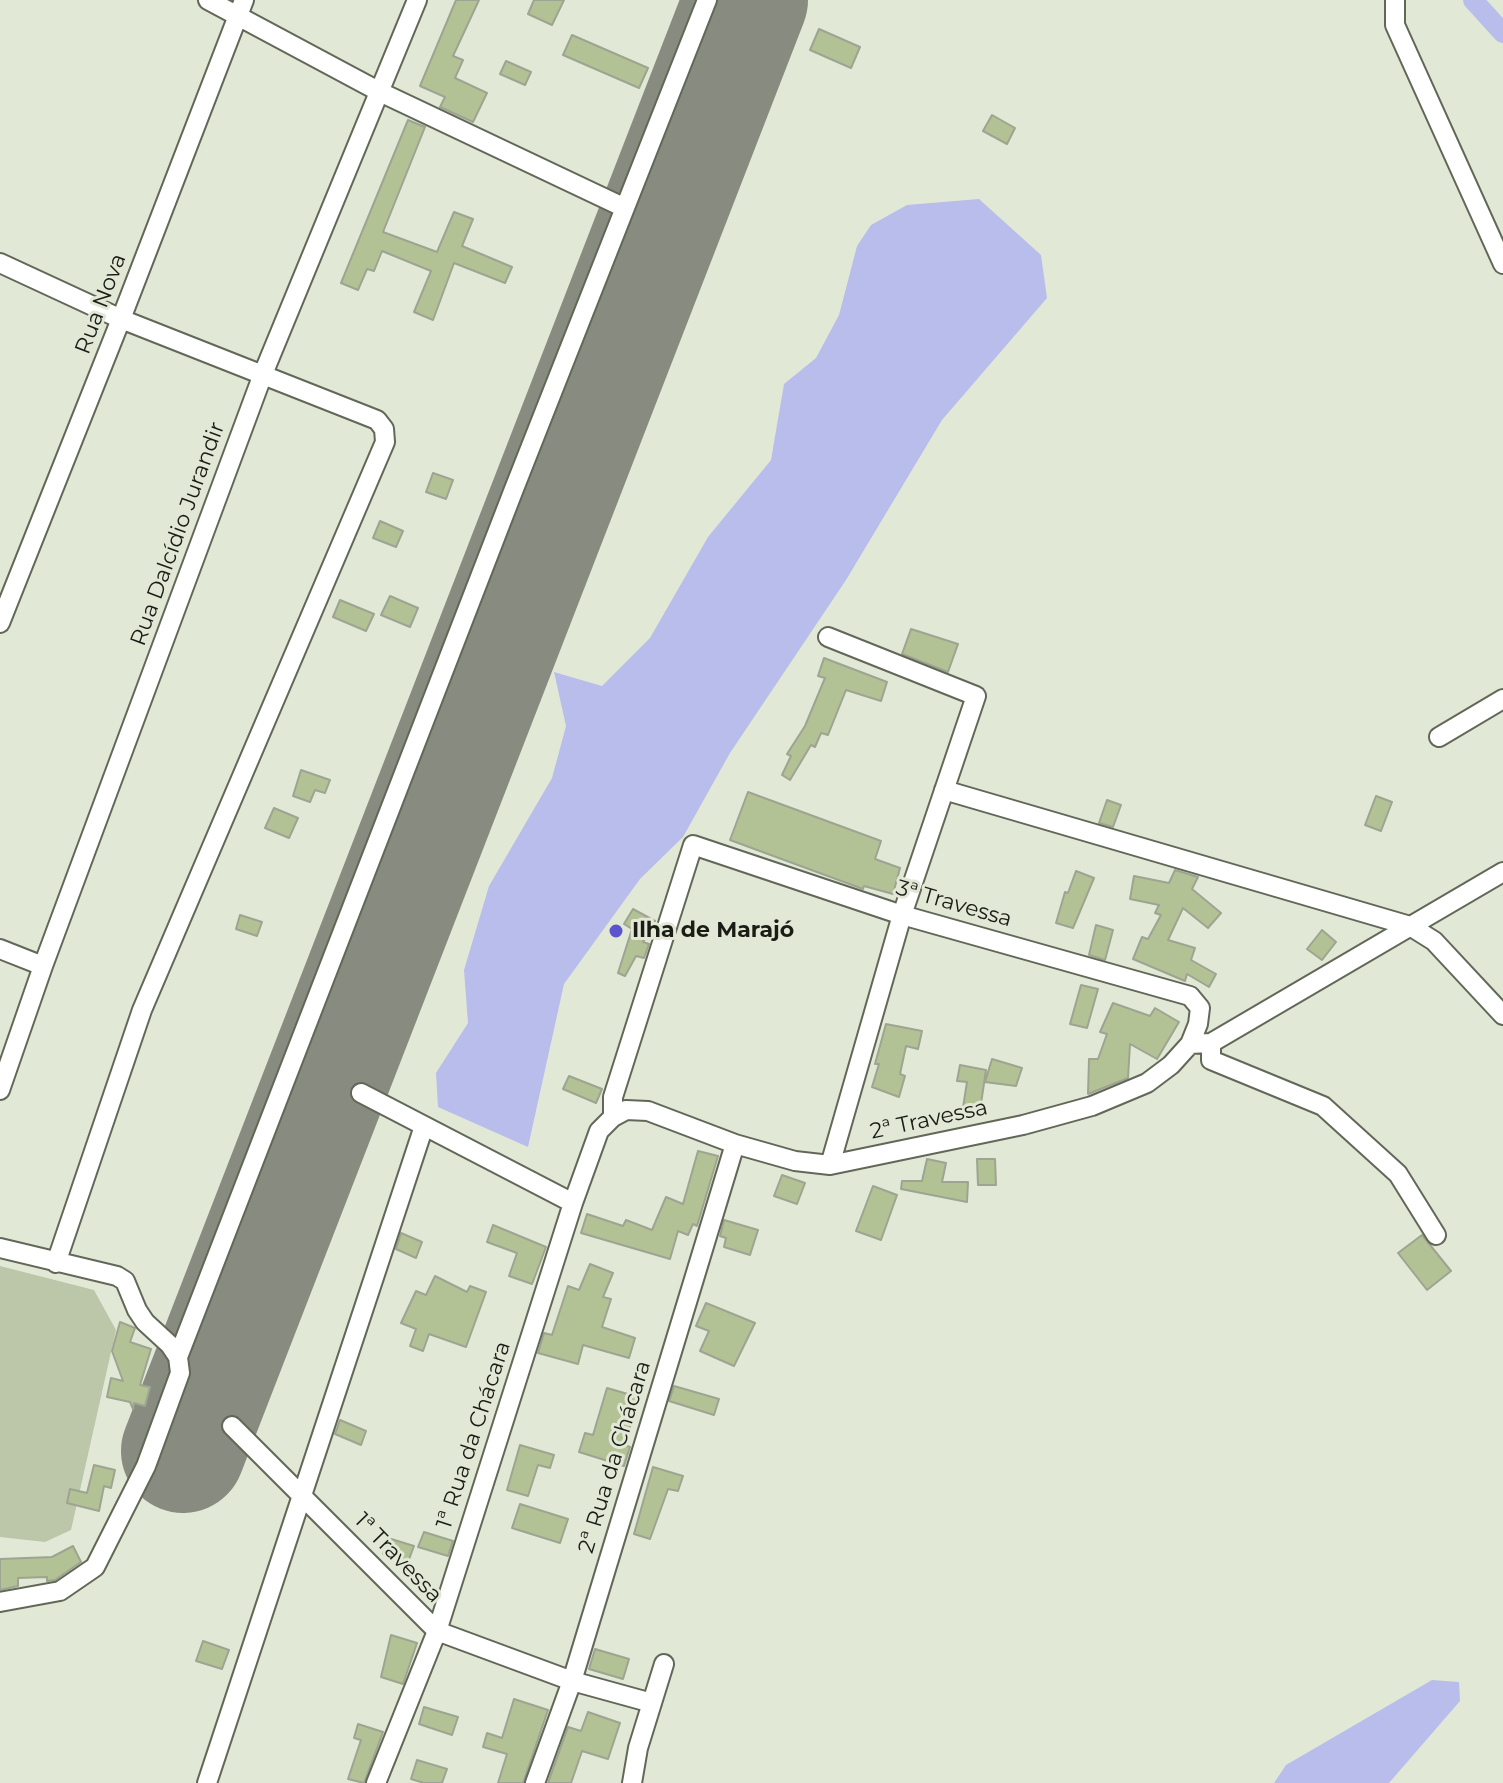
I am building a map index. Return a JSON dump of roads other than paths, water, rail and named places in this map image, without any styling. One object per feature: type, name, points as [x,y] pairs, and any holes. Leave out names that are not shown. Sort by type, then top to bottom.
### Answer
[{"type":"street","points":[[208,0],[241,8],[380,92],[625,208]]},
{"type":"street","name":"Rua Dalcídio Jurandir","points":[[0,1090],[263,374],[417,0]]},
{"type":"street","points":[[178,1357],[707,0]]},
{"type":"street","points":[[1395,0],[1395,25],[1503,264]]},
{"type":"street","name":"Rua Nova","points":[[0,623],[241,8]]},
{"type":"street","points":[[0,263],[121,319],[377,420],[384,429],[385,442],[142,1010],[56,1263]]},
{"type":"street","points":[[828,637],[976,696],[902,915],[830,1165]]},
{"type":"street","points":[[1439,737],[1503,699]]},
{"type":"street","points":[[944,790],[1410,926],[1434,941],[1503,1015]]},
{"type":"street","name":"3ª Travessa","points":[[620,1114],[613,1097],[693,845],[902,915],[1190,996],[1200,1008]]},
{"type":"street","points":[[1190,1044],[1211,1043],[1503,872]]},
{"type":"street","points":[[0,949],[43,966]]},
{"type":"street","name":"2ª Travessa","points":[[620,1114],[648,1111],[735,1144],[795,1161],[830,1165],[1023,1125],[1092,1106],[1147,1083],[1171,1065],[1190,1044],[1200,1008]]},
{"type":"street","points":[[1211,1043],[1211,1060],[1323,1106],[1398,1174],[1436,1235]]},
{"type":"street","points":[[361,1093],[573,1203]]},
{"type":"street","name":"1ª Rua da Chácara","points":[[376,1783],[437,1631],[573,1203],[599,1131],[620,1114]]},
{"type":"street","points":[[207,1783],[424,1126]]},
{"type":"street","name":"2ª Rua da Chácara","points":[[535,1783],[572,1681],[735,1144]]},
{"type":"street","points":[[0,1248],[117,1276],[125,1281],[145,1322],[170,1345],[178,1357],[180,1373],[146,1466],[95,1567],[60,1591],[0,1602]]},
{"type":"street","name":"1ª Travessa","points":[[232,1426],[437,1631],[572,1681],[652,1703]]},
{"type":"street","points":[[632,1783],[638,1748],[664,1664]]},
{"type":"water","points":[[979,199],[1041,255],[1047,298],[942,420],[846,580],[730,753],[683,837],[640,879],[564,984],[528,1147],[438,1107],[436,1073],[468,1023],[464,970],[489,886],[552,778],[566,726],[554,672],[602,686],[650,638],[708,537],[771,460],[784,384],[816,358],[839,315],[857,246],[871,225],[907,205]]},
{"type":"water","points":[[1432,1680],[1459,1682],[1460,1701],[1389,1783],[1274,1783],[1286,1765]]},
{"type":"waterway","points":[[1473,0],[1503,33]]},
{"type":"place","name":"Ilha de Marajó","points":[[616,931]]}]
